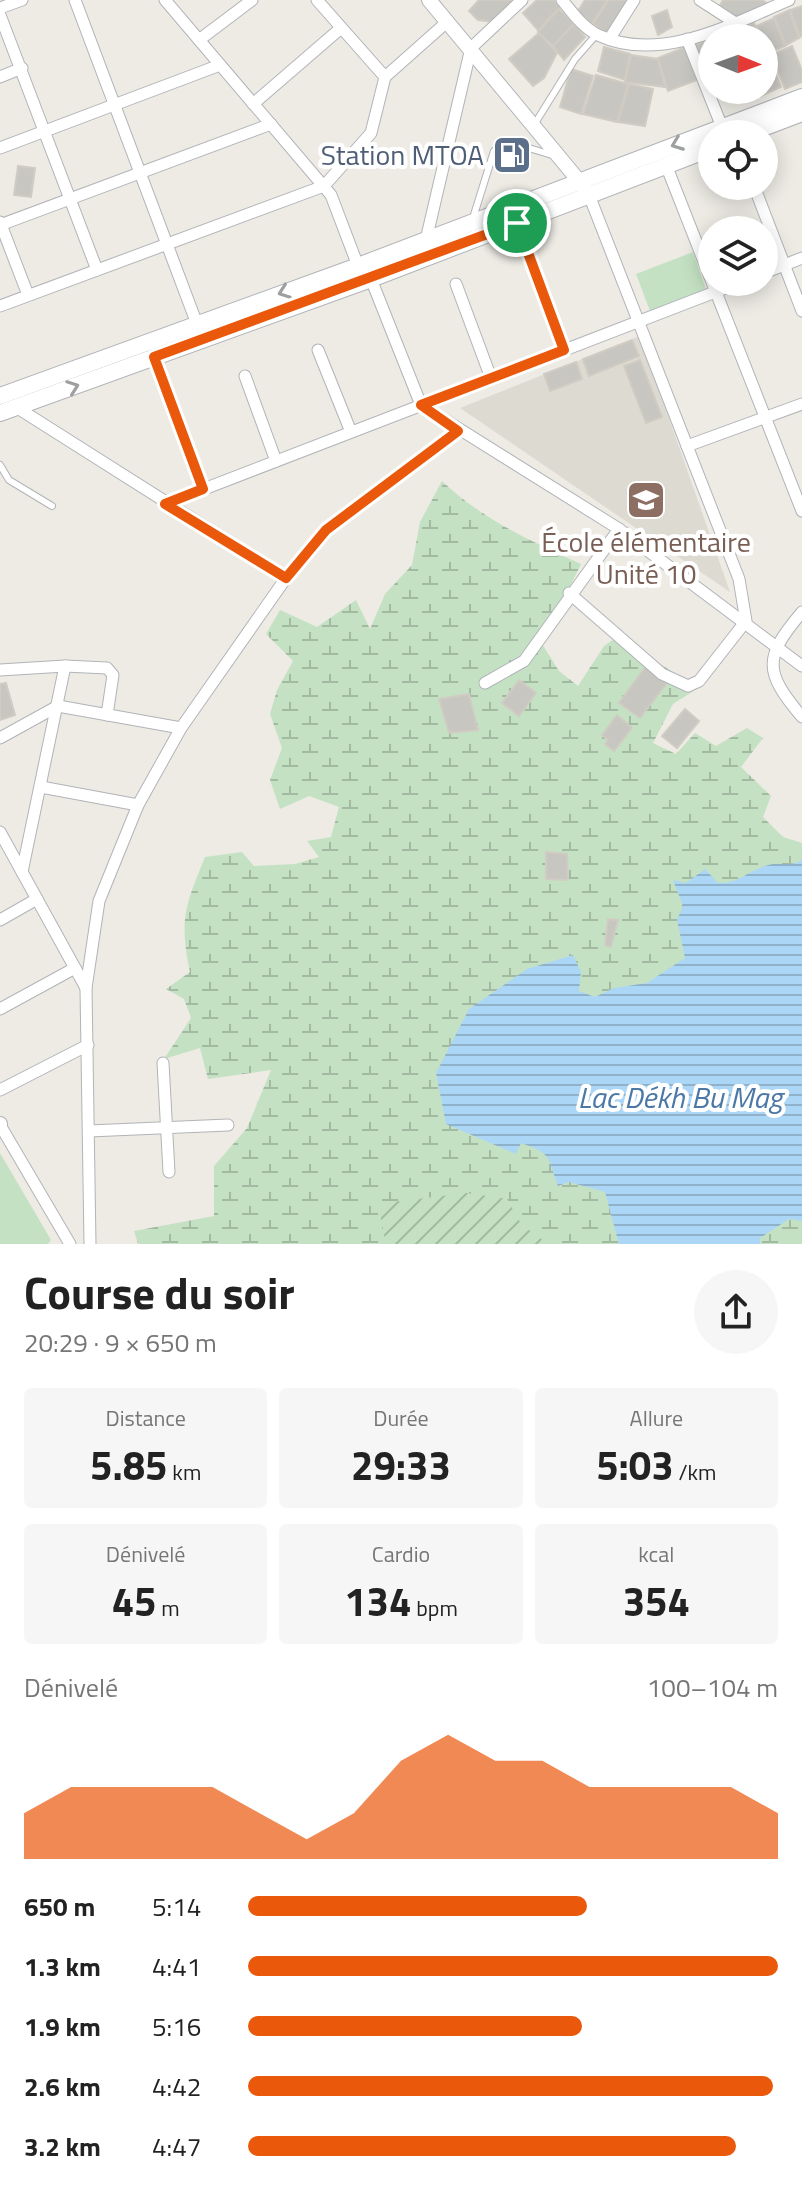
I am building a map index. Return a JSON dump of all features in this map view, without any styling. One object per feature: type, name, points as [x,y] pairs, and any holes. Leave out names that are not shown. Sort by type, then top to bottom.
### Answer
[{"type":"main road","points":[[741,120],[802,97]]},
{"type":"main road","points":[[778,122],[802,113]]},
{"type":"main road","points":[[8,410],[517,223],[585,188],[698,138]]},
{"type":"main road","points":[[0,396],[472,222],[698,153]]},
{"type":"street","points":[[0,8],[22,0]]},
{"type":"street","points":[[75,0],[197,324]]},
{"type":"street","points":[[165,0],[331,195],[358,266]]},
{"type":"street","points":[[199,40],[252,0]]},
{"type":"street","points":[[317,0],[385,77]]},
{"type":"street","points":[[429,0],[585,188],[739,579],[746,621],[699,681],[688,686],[662,674],[569,593]]},
{"type":"street","points":[[426,240],[471,48],[522,0]]},
{"type":"street","points":[[562,0],[597,34],[657,45],[687,39],[789,0]]},
{"type":"street","points":[[610,38],[634,0]]},
{"type":"street","points":[[700,0],[734,22]]},
{"type":"street","points":[[0,15],[97,270]]},
{"type":"street","points":[[0,306],[324,186],[371,133],[385,77],[448,21]]},
{"type":"street","points":[[253,104],[341,28]]},
{"type":"street","points":[[687,39],[719,120]]},
{"type":"street","points":[[0,148],[220,65]]},
{"type":"street","points":[[0,77],[22,68]]},
{"type":"street","points":[[28,295],[0,224],[271,124]]},
{"type":"street","points":[[666,165],[698,246]]},
{"type":"street","points":[[759,200],[802,311]]},
{"type":"street","points":[[517,223],[564,350]]},
{"type":"street","points":[[778,267],[802,258]]},
{"type":"street","points":[[371,279],[421,405],[619,529],[776,643],[802,666]]},
{"type":"street","points":[[456,284],[491,378]]},
{"type":"street","points":[[165,504],[705,296]]},
{"type":"street","points":[[718,296],[802,511]]},
{"type":"street","points":[[318,350],[351,432]]},
{"type":"street","points":[[154,357],[203,489]]},
{"type":"street","points":[[245,376],[276,461]]},
{"type":"street","points":[[687,446],[802,404]]},
{"type":"street","points":[[8,410],[286,578]]},
{"type":"street","points":[[90,1244],[86,988],[99,901],[138,805],[181,728],[286,578],[326,530],[458,431]]},
{"type":"street","points":[[485,683],[524,661],[569,593],[619,529]]},
{"type":"street","points":[[802,612],[776,643],[777,683],[802,717]]},
{"type":"street","points":[[0,670],[65,666],[112,671],[107,715]]},
{"type":"street","points":[[22,872],[65,666]]},
{"type":"street","points":[[0,738],[58,706],[181,728]]},
{"type":"street","points":[[41,787],[138,805]]},
{"type":"street","points":[[0,832],[86,988]]},
{"type":"street","points":[[0,920],[37,899]]},
{"type":"street","points":[[0,1009],[75,968]]},
{"type":"street","points":[[0,1090],[88,1045]]},
{"type":"street","points":[[163,1063],[169,1172]]},
{"type":"street","points":[[0,1125],[64,1241]]},
{"type":"street","points":[[89,1131],[228,1125]]},
{"type":"lane","points":[[534,125],[575,59],[597,34]]},
{"type":"lane","points":[[472,222],[494,151],[509,142],[560,157]]},
{"type":"lane","points":[[0,465],[9,480],[52,506]]},
{"type":"shaded area","name":"École élémentaire Unité 10","points":[[640,336],[730,592],[460,408]]},
{"type":"green space","points":[[693,252],[698,266],[698,292],[650,311],[636,274]]},
{"type":"green space","points":[[442,481],[491,518],[581,564],[542,644],[559,671],[578,686],[604,646],[617,637],[684,679],[692,692],[673,704],[653,743],[676,754],[695,733],[716,746],[747,728],[763,738],[741,767],[771,796],[763,817],[783,837],[802,843],[802,1244],[138,1244],[134,1231],[214,1216],[214,1166],[247,1128],[271,1070],[208,1079],[200,1048],[164,1059],[191,1018],[184,999],[166,989],[190,972],[185,939],[186,913],[205,857],[242,852],[254,866],[295,864],[319,857],[307,841],[331,837],[339,807],[309,796],[280,809],[270,780],[282,748],[270,714],[277,690],[293,661],[266,634],[280,610],[317,627],[356,600],[370,629],[385,594],[412,565],[420,522]]},
{"type":"green space","points":[[0,1153],[51,1240],[48,1244],[0,1244]]},
{"type":"green space","points":[[467,1193],[507,1199],[521,1224],[548,1244],[386,1244],[378,1204]]},
{"type":"water","name":"Lac Dékh Bu Mag","points":[[802,860],[802,1221],[789,1219],[760,1238],[760,1244],[619,1244],[605,1192],[569,1182],[558,1186],[550,1163],[539,1150],[521,1143],[516,1154],[446,1124],[436,1073],[469,1009],[527,969],[573,955],[581,972],[579,991],[595,997],[614,988],[647,983],[685,958],[677,920],[683,906],[673,880],[686,883],[705,869],[718,883],[725,883],[765,866]]},
{"type":"building","points":[[479,0],[511,0],[515,4],[495,22],[478,20],[469,11]]},
{"type":"building","points":[[537,0],[554,0],[560,7],[538,30],[523,13]]},
{"type":"building","points":[[585,0],[607,0],[591,25],[578,11]]},
{"type":"building","points":[[609,0],[629,0],[607,33],[593,24]]},
{"type":"building","points":[[723,0],[762,0],[770,5],[736,19],[719,7]]},
{"type":"building","points":[[802,6],[802,36],[800,37],[790,10]]},
{"type":"building","points":[[559,9],[574,24],[553,46],[538,32]]},
{"type":"building","points":[[667,10],[672,27],[658,35],[652,16]]},
{"type":"building","points":[[789,10],[799,38],[786,45],[774,17]]},
{"type":"building","points":[[774,18],[776,24],[761,24]]},
{"type":"building","points":[[574,24],[585,37],[564,60],[553,46]]},
{"type":"building","points":[[778,28],[785,46],[778,49]]},
{"type":"building","points":[[539,33],[557,53],[544,78],[533,86],[509,59]]},
{"type":"building","points":[[792,46],[802,70],[802,82],[785,89],[778,72],[778,52]]},
{"type":"building","points":[[604,47],[630,54],[625,80],[598,71]]},
{"type":"building","points":[[685,47],[697,80],[668,91],[658,58]]},
{"type":"building","points":[[631,55],[658,59],[665,87],[625,82]]},
{"type":"building","points":[[571,69],[593,76],[581,114],[560,107]]},
{"type":"building","points":[[596,75],[628,84],[617,122],[583,114]]},
{"type":"building","points":[[629,84],[653,89],[645,126],[618,122]]},
{"type":"building","points":[[18,166],[35,168],[31,197],[14,195]]},
{"type":"building","points":[[632,340],[639,356],[589,376],[583,359]]},
{"type":"building","points":[[640,360],[662,417],[646,423],[624,366]]},
{"type":"building","points":[[576,362],[582,379],[550,391],[544,374]]},
{"type":"building","points":[[646,666],[667,683],[640,718],[619,703]]},
{"type":"building","points":[[519,680],[536,693],[519,716],[502,703]]},
{"type":"building","points":[[6,683],[15,715],[0,720],[0,684]]},
{"type":"building","points":[[469,694],[478,730],[449,733],[439,699]]},
{"type":"building","points":[[685,709],[699,721],[677,748],[662,736]]},
{"type":"building","points":[[617,715],[632,728],[614,751],[605,744],[608,740],[602,735]]},
{"type":"building","points":[[546,852],[567,854],[568,880],[546,879]]},
{"type":"building","points":[[608,919],[618,920],[611,947],[605,945]]},
{"type":"place","name":"Station MTOA","points":[[512,155]]},
{"type":"place","name":"École élémentaire Unité 10","points":[[646,500]]},
{"type":"route","points":[[517,223],[564,350],[421,405],[458,431],[326,530],[286,578],[165,504],[203,489],[154,357],[517,223]]}]
